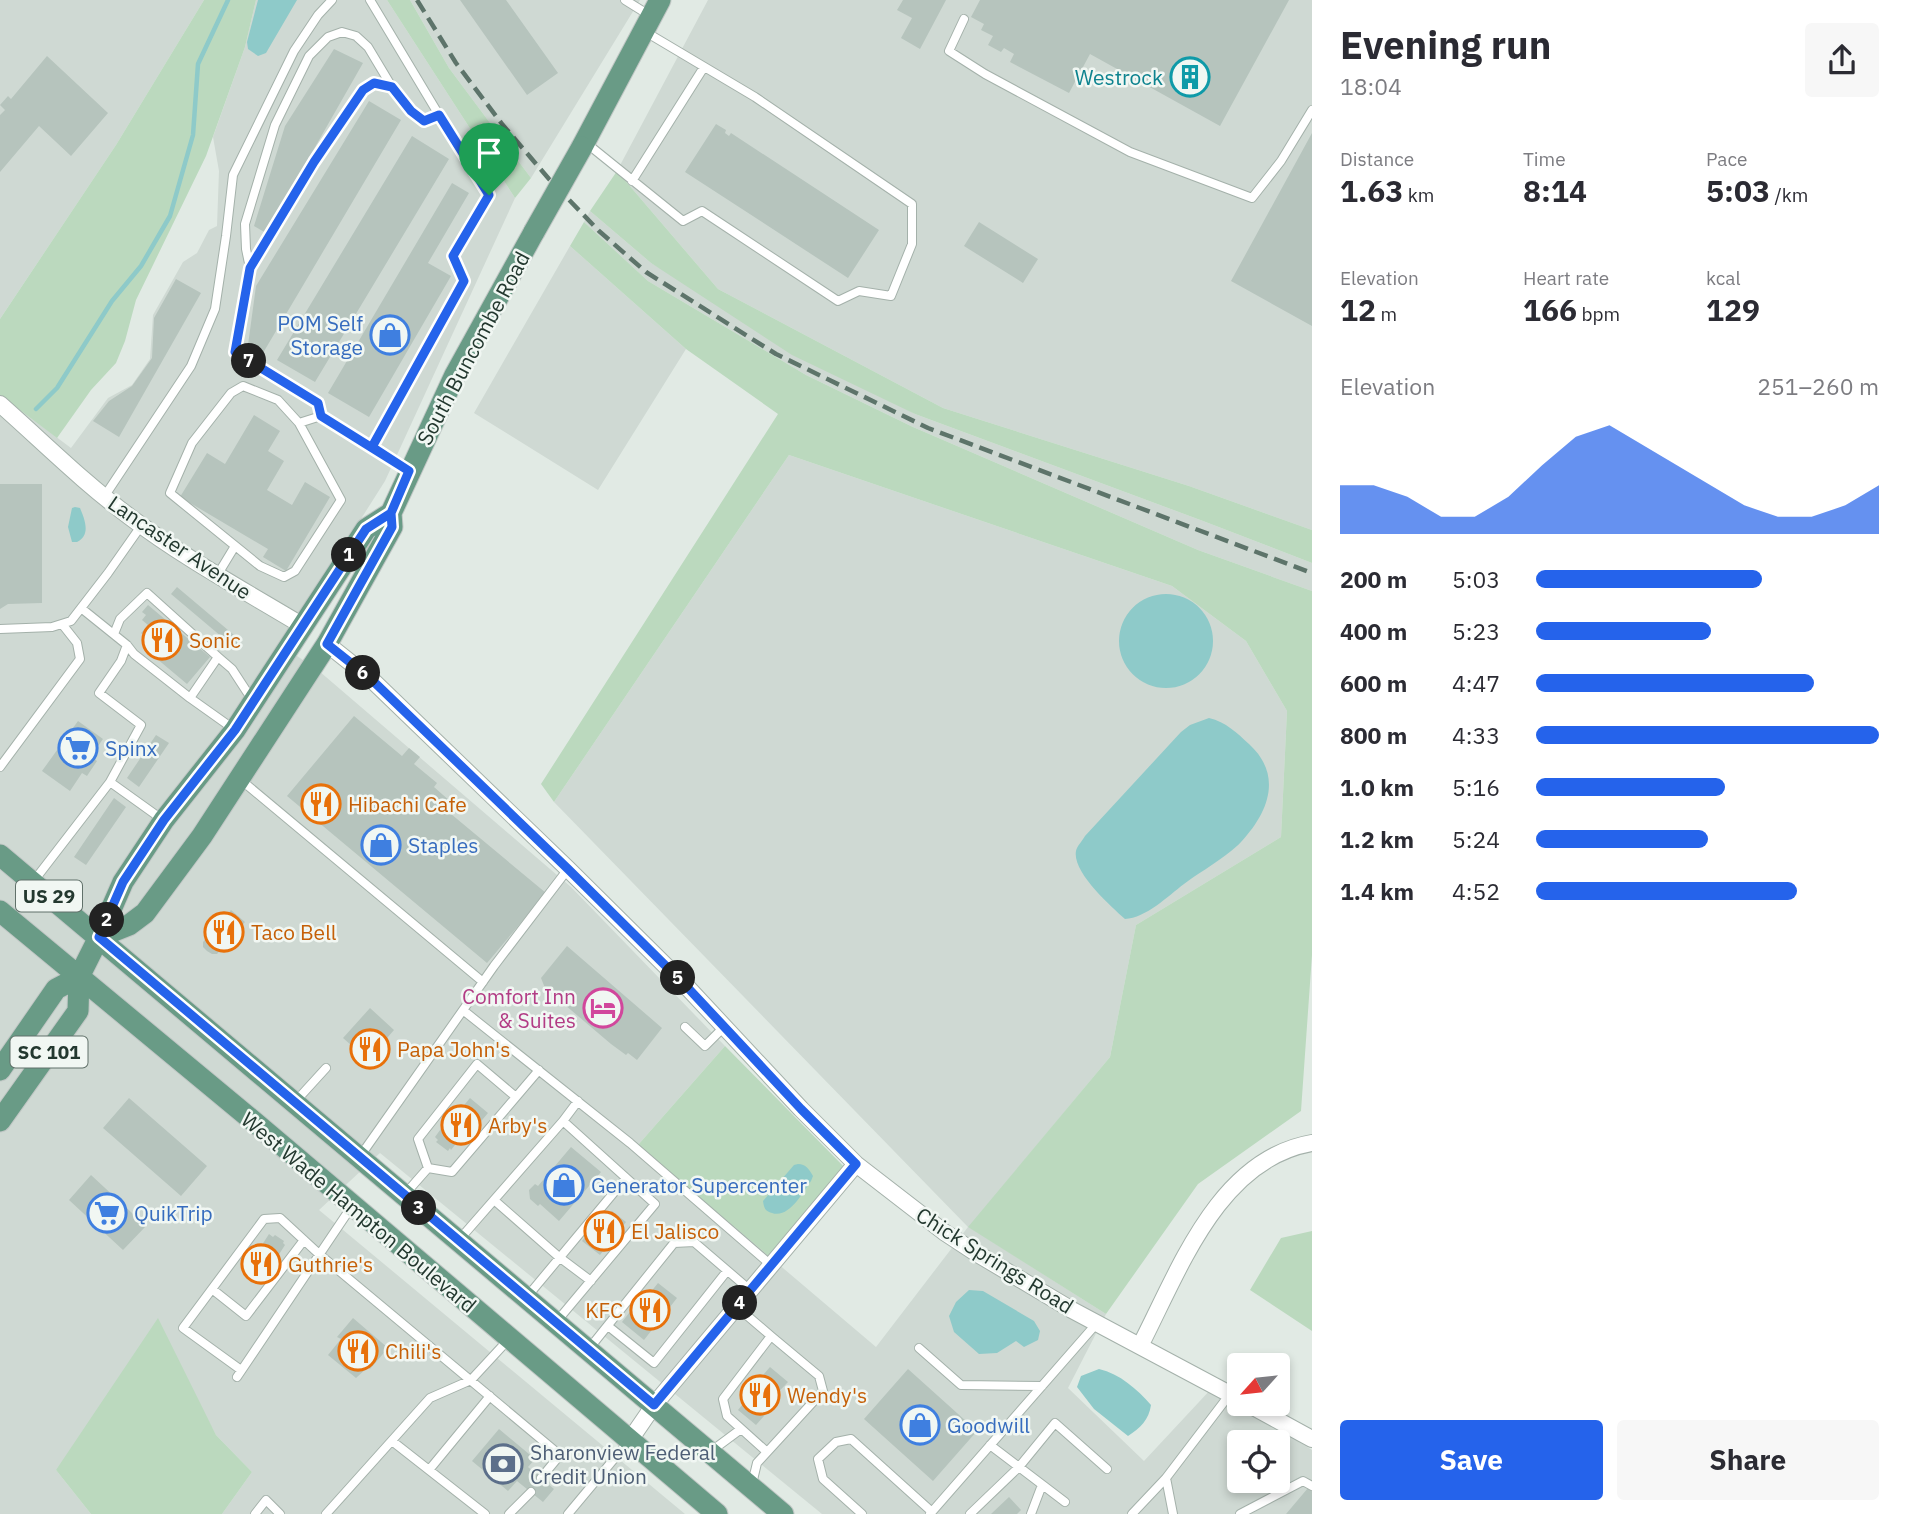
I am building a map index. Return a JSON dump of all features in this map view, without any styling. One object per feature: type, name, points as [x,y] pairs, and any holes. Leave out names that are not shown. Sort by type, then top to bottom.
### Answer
[{"type":"main road","name":"South Buncombe Road","points":[[99,937],[128,925],[145,913],[202,836],[327,644],[392,527],[391,513],[455,374],[652,16]]},
{"type":"main road","points":[[79,977],[123,882],[164,820],[235,730],[366,529],[391,513]]},
{"type":"main road","name":"West Wade Hampton Boulevard","points":[[0,855],[783,1514]]},
{"type":"main road","name":"West Wade Hampton Boulevard","points":[[0,911],[258,1125],[717,1514]]},
{"type":"main road","name":"SC 101","points":[[0,1070],[56,989],[79,977],[79,1011],[0,1121]]},
{"type":"street","name":"Lancaster Avenue","points":[[0,404],[104,497],[141,526],[303,626]]},
{"type":"street","name":"Chick Springs Road","points":[[327,644],[371,679],[568,869],[688,988],[856,1164],[944,1232],[988,1260],[1097,1323],[1227,1392]]},
{"type":"street","points":[[1140,1346],[1198,1234],[1226,1195],[1264,1161],[1288,1149],[1312,1143]]},
{"type":"street","points":[[630,1440],[654,1405],[856,1164]]},
{"type":"street","points":[[1270,1416],[1312,1439]]},
{"type":"lane","points":[[104,497],[191,366],[215,309],[233,175],[294,51],[317,15],[332,0]]},
{"type":"lane","points":[[370,0],[489,195],[453,256],[464,281],[372,447]]},
{"type":"lane","points":[[583,145],[683,221],[702,211],[838,301],[859,291],[891,296],[912,244],[912,204],[755,97],[704,67],[652,16],[625,0]]},
{"type":"lane","points":[[964,19],[949,51],[985,74],[1130,152],[1252,198],[1282,161],[1312,110]]},
{"type":"lane","points":[[250,268],[245,224],[275,125],[309,56],[328,37],[342,32],[356,36],[368,47],[392,87],[411,111],[424,121],[439,115]]},
{"type":"lane","points":[[632,181],[704,67]]},
{"type":"lane","points":[[392,87],[374,83],[363,90],[314,162],[250,268],[235,352],[318,403],[321,416],[409,471]]},
{"type":"lane","points":[[243,386],[278,400],[299,423],[341,500],[295,571],[284,577],[260,566],[170,493],[192,443],[231,393],[243,386]]},
{"type":"lane","points":[[299,423],[321,416]]},
{"type":"lane","points":[[0,629],[52,627],[71,621],[141,526]]},
{"type":"lane","points":[[218,574],[235,546]]},
{"type":"lane","points":[[114,634],[120,620],[147,593],[232,669],[247,692],[256,698]]},
{"type":"lane","points":[[81,608],[127,645],[134,654],[235,730]]},
{"type":"lane","points":[[0,766],[80,659],[77,643],[62,624]]},
{"type":"lane","points":[[33,882],[110,782],[141,725],[99,693],[121,661],[127,645]]},
{"type":"lane","points":[[190,698],[218,657]]},
{"type":"lane","points":[[239,778],[483,982]]},
{"type":"lane","points":[[110,782],[164,820]]},
{"type":"lane","points":[[359,1158],[483,982],[568,869]]},
{"type":"lane","points":[[464,1011],[630,1143],[771,1265]]},
{"type":"lane","points":[[685,1027],[705,1046],[724,1027]]},
{"type":"lane","points":[[428,1168],[418,1139],[477,1064],[516,1097]]},
{"type":"lane","points":[[295,1103],[326,1068]]},
{"type":"lane","points":[[428,1168],[452,1172],[538,1070]]},
{"type":"lane","points":[[458,1241],[578,1101]]},
{"type":"lane","points":[[556,1322],[655,1203],[563,1121]]},
{"type":"lane","points":[[404,1196],[428,1168]]},
{"type":"lane","points":[[526,1298],[626,1178]]},
{"type":"lane","points":[[494,1200],[591,1281]]},
{"type":"lane","points":[[352,1206],[319,1254],[239,1373],[183,1328],[264,1219],[280,1218],[319,1254],[560,1455],[541,1478]]},
{"type":"lane","points":[[212,1289],[246,1316],[304,1240]]},
{"type":"lane","points":[[589,1350],[674,1243],[694,1242],[750,1290]]},
{"type":"lane","points":[[608,1326],[654,1363],[727,1271]]},
{"type":"lane","points":[[737,1307],[819,1376],[823,1391],[757,1463],[751,1487]]},
{"type":"lane","points":[[862,1514],[822,1479],[818,1459],[836,1442],[851,1439],[931,1513],[1097,1323]]},
{"type":"lane","points":[[767,1452],[727,1416],[723,1399],[771,1336]]},
{"type":"lane","points":[[327,1514],[430,1398],[471,1380],[509,1339]]},
{"type":"lane","points":[[919,1348],[961,1385],[1042,1386]]},
{"type":"lane","points":[[429,1470],[490,1396]]},
{"type":"lane","points":[[1132,1514],[1227,1406]]},
{"type":"lane","points":[[970,1514],[1019,1467],[1055,1423],[1107,1469]]},
{"type":"lane","points":[[710,1452],[741,1429]]},
{"type":"lane","points":[[568,1514],[630,1440]]},
{"type":"lane","points":[[392,1441],[485,1514]]},
{"type":"lane","points":[[990,1445],[1065,1502]]},
{"type":"lane","points":[[1166,1478],[1173,1514]]},
{"type":"lane","points":[[1240,1514],[1303,1481],[1312,1486]]},
{"type":"lane","points":[[1031,1514],[1042,1485]]},
{"type":"lane","points":[[509,1514],[531,1492]]},
{"type":"lane","points":[[255,1514],[265,1500],[280,1514]]},
{"type":"shaded area","points":[[0,0],[204,0],[116,145],[0,319]]},
{"type":"shaded area","points":[[256,0],[387,0],[515,198],[385,481],[281,645],[319,671],[571,887],[725,1046],[638,1145],[876,1347],[968,1227],[554,802],[789,455],[1172,586],[1246,641],[1287,711],[1281,837],[1136,925],[1110,1057],[969,1227],[1106,1314],[1068,1388],[1144,1461],[1212,1388],[1227,1397],[1227,1416],[1257,1416],[1280,1430],[1227,1430],[1227,1493],[1290,1493],[1290,1436],[1312,1450],[1312,1514],[822,1514],[380,1153],[319,1210],[685,1514],[222,1514],[252,1472],[216,1435],[200,1405],[56,1470],[91,1514],[0,1514],[0,395],[71,448],[108,398],[132,385],[150,359],[153,315],[183,262],[197,253],[209,230],[217,226],[219,171],[213,137],[245,47]]},
{"type":"shaded area","points":[[410,0],[640,0],[531,178],[449,68]]},
{"type":"shaded area","points":[[708,0],[1312,0],[1312,530],[1189,486],[943,408],[718,289],[617,171]]},
{"type":"shaded area","points":[[590,211],[651,263],[915,414],[1312,563],[1312,591],[1198,550],[913,427],[806,375],[648,281],[584,222]]},
{"type":"shaded area","points":[[570,246],[686,349],[598,490],[474,413]]},
{"type":"green space","points":[[204,0],[256,0],[245,47],[206,156],[136,300],[116,363],[91,390],[57,438],[0,395],[0,319],[116,145]]},
{"type":"green space","points":[[387,0],[410,0],[449,68],[531,178],[515,198]]},
{"type":"green space","points":[[617,171],[718,289],[943,408],[1189,486],[1312,530],[1312,563],[915,414],[792,355],[651,263],[590,211]]},
{"type":"green space","points":[[584,222],[648,281],[806,375],[913,427],[1198,550],[1312,591],[1312,955],[1301,1111],[1198,1184],[1106,1314],[968,1227],[1110,1057],[1136,925],[1281,837],[1287,711],[1246,641],[1172,586],[789,455],[554,802],[541,784],[778,414],[686,349],[570,246]]},
{"type":"green space","points":[[725,1046],[854,1177],[778,1264],[638,1145]]},
{"type":"green space","points":[[1312,1231],[1312,1331],[1250,1290],[1281,1238]]},
{"type":"green space","points":[[158,1318],[216,1435],[252,1472],[222,1514],[91,1514],[56,1470]]},
{"type":"water","points":[[258,0],[297,0],[266,53],[258,56],[248,49],[247,42]]},
{"type":"water","points":[[72,508],[80,508],[85,531],[81,539],[72,542],[68,527]]},
{"type":"water","points":[[1166,594],[1184,598],[1199,608],[1209,623],[1213,641],[1209,659],[1199,674],[1184,684],[1166,688],[1148,684],[1133,674],[1123,659],[1119,641],[1123,623],[1133,608],[1148,598]]},
{"type":"water","points":[[1209,718],[1231,728],[1260,756],[1269,781],[1265,806],[1251,830],[1229,853],[1149,911],[1125,919],[1086,878],[1076,859],[1076,851],[1085,836],[1181,732],[1190,725]]},
{"type":"water","points":[[794,1165],[809,1169],[813,1176],[811,1181],[790,1208],[778,1214],[768,1211],[763,1201]]},
{"type":"water","points":[[969,1290],[983,1291],[1034,1321],[1040,1331],[1038,1340],[1024,1347],[1016,1341],[997,1353],[979,1354],[954,1332],[949,1316],[956,1302]]},
{"type":"water","points":[[1099,1369],[1128,1383],[1151,1405],[1143,1423],[1128,1436],[1094,1409],[1077,1387],[1081,1376]]},
{"type":"building","points":[[460,0],[506,0],[558,73],[527,95]]},
{"type":"building","points":[[903,0],[946,0],[920,49],[901,38],[912,18],[897,10]]},
{"type":"building","name":"Westrock","points":[[980,0],[1289,0],[1220,126],[1090,54],[1069,93],[1010,62],[1014,54],[1004,48],[1001,52],[988,45],[993,36],[981,30],[984,24],[971,17]]},
{"type":"building","points":[[334,49],[363,63],[266,233],[254,226],[285,126]]},
{"type":"building","points":[[47,56],[108,113],[71,156],[39,126],[0,172],[0,115],[5,110],[0,105],[8,96],[11,99]]},
{"type":"building","points":[[369,101],[401,120],[263,353],[248,345],[256,286]]},
{"type":"building","points":[[716,124],[726,130],[725,133],[729,136],[731,133],[879,230],[848,278],[685,172]]},
{"type":"building","points":[[1312,133],[1312,326],[1231,281]]},
{"type":"building","points":[[412,136],[449,159],[315,382],[277,360]]},
{"type":"building","name":"POM Self Storage","points":[[452,183],[469,193],[428,263],[451,276],[369,417],[328,393]]},
{"type":"building","points":[[979,222],[1038,259],[1023,283],[964,246]]},
{"type":"building","points":[[176,279],[201,293],[119,437],[93,421],[109,401],[132,386],[152,358],[154,318]]},
{"type":"building","points":[[254,415],[280,431],[268,451],[284,461],[267,490],[292,505],[305,482],[330,497],[286,571],[263,557],[268,549],[180,497],[207,453],[225,464]]},
{"type":"building","points":[[0,484],[42,484],[42,603],[8,604],[0,609]]},
{"type":"building","points":[[177,587],[241,641],[235,648],[171,594]]},
{"type":"building","points":[[148,605],[210,657],[187,684],[156,658],[162,651],[141,633],[148,625],[142,620],[146,615],[142,612]]},
{"type":"building","points":[[354,716],[402,756],[409,748],[420,757],[414,764],[437,783],[434,787],[451,802],[445,809],[546,893],[487,963],[287,796]]},
{"type":"building","name":"Spinx","points":[[78,721],[103,739],[91,756],[97,761],[87,776],[82,773],[70,791],[42,771]]},
{"type":"building","name":"Spinx","points":[[156,735],[169,743],[139,787],[127,778]]},
{"type":"building","name":"Spinx","points":[[114,798],[126,807],[86,865],[74,857]]},
{"type":"building","name":"Taco Bell","points":[[231,910],[245,922],[217,954],[212,954],[203,947],[203,942]]},
{"type":"building","name":"Comfort Inn & Suites","points":[[567,946],[662,1028],[637,1060],[611,1044],[545,988],[541,978]]},
{"type":"building","points":[[370,1008],[394,1030],[368,1060],[343,1038]]},
{"type":"building","name":"QuikTrip","points":[[129,1098],[207,1166],[181,1196],[103,1128]]},
{"type":"building","name":"Arby's","points":[[470,1098],[488,1113],[466,1139],[462,1136],[448,1151],[436,1142],[438,1140],[435,1137],[453,1112],[456,1115]]},
{"type":"building","name":"Generator Supercenter","points":[[571,1147],[601,1172],[559,1221],[530,1199],[529,1190],[535,1184],[538,1186]]},
{"type":"building","name":"QuikTrip","points":[[91,1175],[146,1226],[123,1250],[69,1200]]},
{"type":"building","name":"El Jalisco","points":[[612,1211],[626,1222],[600,1255],[582,1241],[602,1215],[606,1218]]},
{"type":"building","name":"Guthrie's","points":[[269,1234],[284,1241],[285,1245],[260,1284],[244,1273],[256,1255],[253,1254]]},
{"type":"building","name":"KFC","points":[[658,1283],[677,1298],[644,1340],[622,1322],[643,1295],[646,1298]]},
{"type":"building","name":"Chili's","points":[[353,1318],[388,1348],[370,1369],[368,1367],[356,1378],[328,1355],[341,1339],[337,1337]]},
{"type":"building","name":"Wendy's","points":[[770,1367],[788,1382],[768,1403],[772,1407],[756,1425],[738,1410],[747,1399],[745,1396]]},
{"type":"building","name":"Goodwill","points":[[908,1369],[977,1431],[933,1481],[864,1419]]},
{"type":"building","name":"Sharonview Federal Credit Union","points":[[499,1429],[535,1459],[528,1467],[554,1489],[543,1502],[517,1481],[508,1491],[472,1461]]},
{"type":"building","points":[[1308,1488],[1312,1491],[1312,1514],[1286,1514]]},
{"type":"building","points":[[1009,1497],[1021,1510],[1017,1514],[991,1514]]},
{"type":"waterway","points":[[36,409],[57,388],[112,301],[141,266],[170,216],[193,135],[198,64],[228,0]]},
{"type":"railway","points":[[417,0],[456,63],[502,124],[549,179],[599,231],[646,272],[776,354],[928,428],[1312,573]]},
{"type":"place","name":"Westrock","points":[[1190,77]]},
{"type":"place","name":"POM Self Storage","points":[[390,335]]},
{"type":"place","name":"Sonic","points":[[162,640]]},
{"type":"place","name":"Spinx","points":[[78,748]]},
{"type":"place","name":"Hibachi Cafe","points":[[321,804]]},
{"type":"place","name":"Staples","points":[[381,845]]},
{"type":"place","name":"Taco Bell","points":[[224,932]]},
{"type":"place","name":"Comfort Inn & Suites","points":[[603,1008]]},
{"type":"place","name":"Papa John's","points":[[370,1049]]},
{"type":"place","name":"Arby's","points":[[461,1125]]},
{"type":"place","name":"Generator Supercenter","points":[[564,1185]]},
{"type":"place","name":"QuikTrip","points":[[107,1213]]},
{"type":"place","name":"El Jalisco","points":[[604,1231]]},
{"type":"place","name":"Guthrie's","points":[[261,1264]]},
{"type":"place","name":"KFC","points":[[650,1310]]},
{"type":"place","name":"Chili's","points":[[358,1351]]},
{"type":"place","name":"Wendy's","points":[[760,1395]]},
{"type":"place","name":"Goodwill","points":[[920,1425]]},
{"type":"place","name":"Sharonview Federal Credit Union","points":[[503,1464]]},
{"type":"route","points":[[489,195],[439,115],[424,121],[411,111],[392,87],[374,83],[363,90],[314,162],[250,268],[235,352],[318,403],[321,416],[409,471],[391,513],[392,527],[327,644],[371,679],[568,869],[688,988],[856,1164],[654,1405],[99,937],[123,882],[164,820],[235,730],[366,529],[391,513],[409,471],[372,447],[464,281],[453,256],[489,195]]}]
